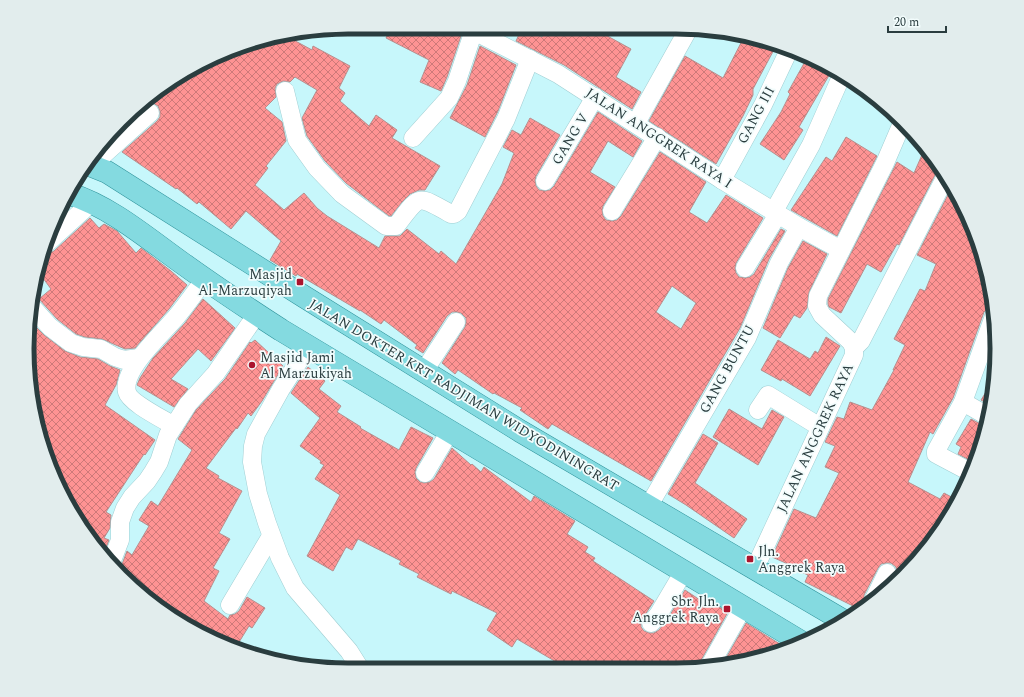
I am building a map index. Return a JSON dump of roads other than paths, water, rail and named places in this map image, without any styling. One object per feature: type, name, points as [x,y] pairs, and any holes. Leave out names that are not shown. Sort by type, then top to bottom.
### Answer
[{"type":"main road","name":"JALAN DOKTER KRT RADJIMAN WIDYODININGRAT","points":[[93,165],[107,172],[303,296],[520,430],[648,507],[838,618]]},
{"type":"main road","points":[[74,195],[92,202],[121,220],[205,279],[308,347],[796,639]]},
{"type":"street","points":[[413,138],[438,112],[451,94],[472,34]]},
{"type":"street","name":"JALAN ANGGREK RAYA I","points":[[483,34],[558,74],[722,180],[799,227],[841,250]]},
{"type":"street","points":[[636,123],[685,34]]},
{"type":"street","name":"GANG III","points":[[722,180],[763,105],[787,55]]},
{"type":"street","points":[[284,91],[297,140],[317,168],[342,194],[354,203],[386,226],[396,226],[415,202],[420,200],[427,201],[450,214],[454,214],[458,211],[506,118],[530,59]]},
{"type":"street","points":[[746,268],[811,144],[840,80]]},
{"type":"street","name":"GANG V","points":[[545,181],[595,97]]},
{"type":"street","points":[[101,155],[150,113]]},
{"type":"street","name":"JALAN ANGGREK RAYA","points":[[755,568],[854,355],[854,348],[851,342],[822,315],[817,306],[818,296],[885,163],[900,128]]},
{"type":"street","points":[[612,211],[657,137]]},
{"type":"street","points":[[854,348],[861,341],[943,183]]},
{"type":"street","points":[[55,235],[92,202]]},
{"type":"street","name":"GANG BUNTU","points":[[648,507],[746,338],[779,263],[799,227]]},
{"type":"street","points":[[174,426],[142,407],[130,397],[127,392],[128,379],[139,358],[178,315],[205,279]]},
{"type":"street","points":[[37,312],[50,326],[71,343],[83,347],[101,349],[124,360],[139,358]]},
{"type":"street","points":[[113,557],[120,540],[120,522],[125,508],[132,497],[153,472],[164,443],[188,404],[216,373],[257,314]]},
{"type":"street","points":[[424,371],[456,322]]},
{"type":"street","points":[[966,470],[936,454],[936,451],[963,402],[989,330]]},
{"type":"street","points":[[308,347],[281,389],[256,434],[253,446],[252,462],[258,494],[271,536],[295,588],[348,651],[356,663]]},
{"type":"street","points":[[758,410],[768,395],[820,427]]},
{"type":"street","points":[[963,402],[983,414]]},
{"type":"street","points":[[425,473],[450,431]]},
{"type":"street","points":[[230,605],[271,536]]},
{"type":"street","points":[[651,623],[658,615],[684,571]]},
{"type":"street","points":[[880,588],[887,573]]},
{"type":"street","points":[[713,660],[742,607]]},
{"type":"place","name":"Masjid Al-Marzuqiyah","points":[[300,282]]},
{"type":"place","name":"Masjid Jami Al Marzukiyah","points":[[252,365]]},
{"type":"place","name":"Jln. Anggrek Raya","points":[[750,559]]},
{"type":"place","name":"Sbr. Jln. Anggrek Raya","points":[[727,609]]}]
